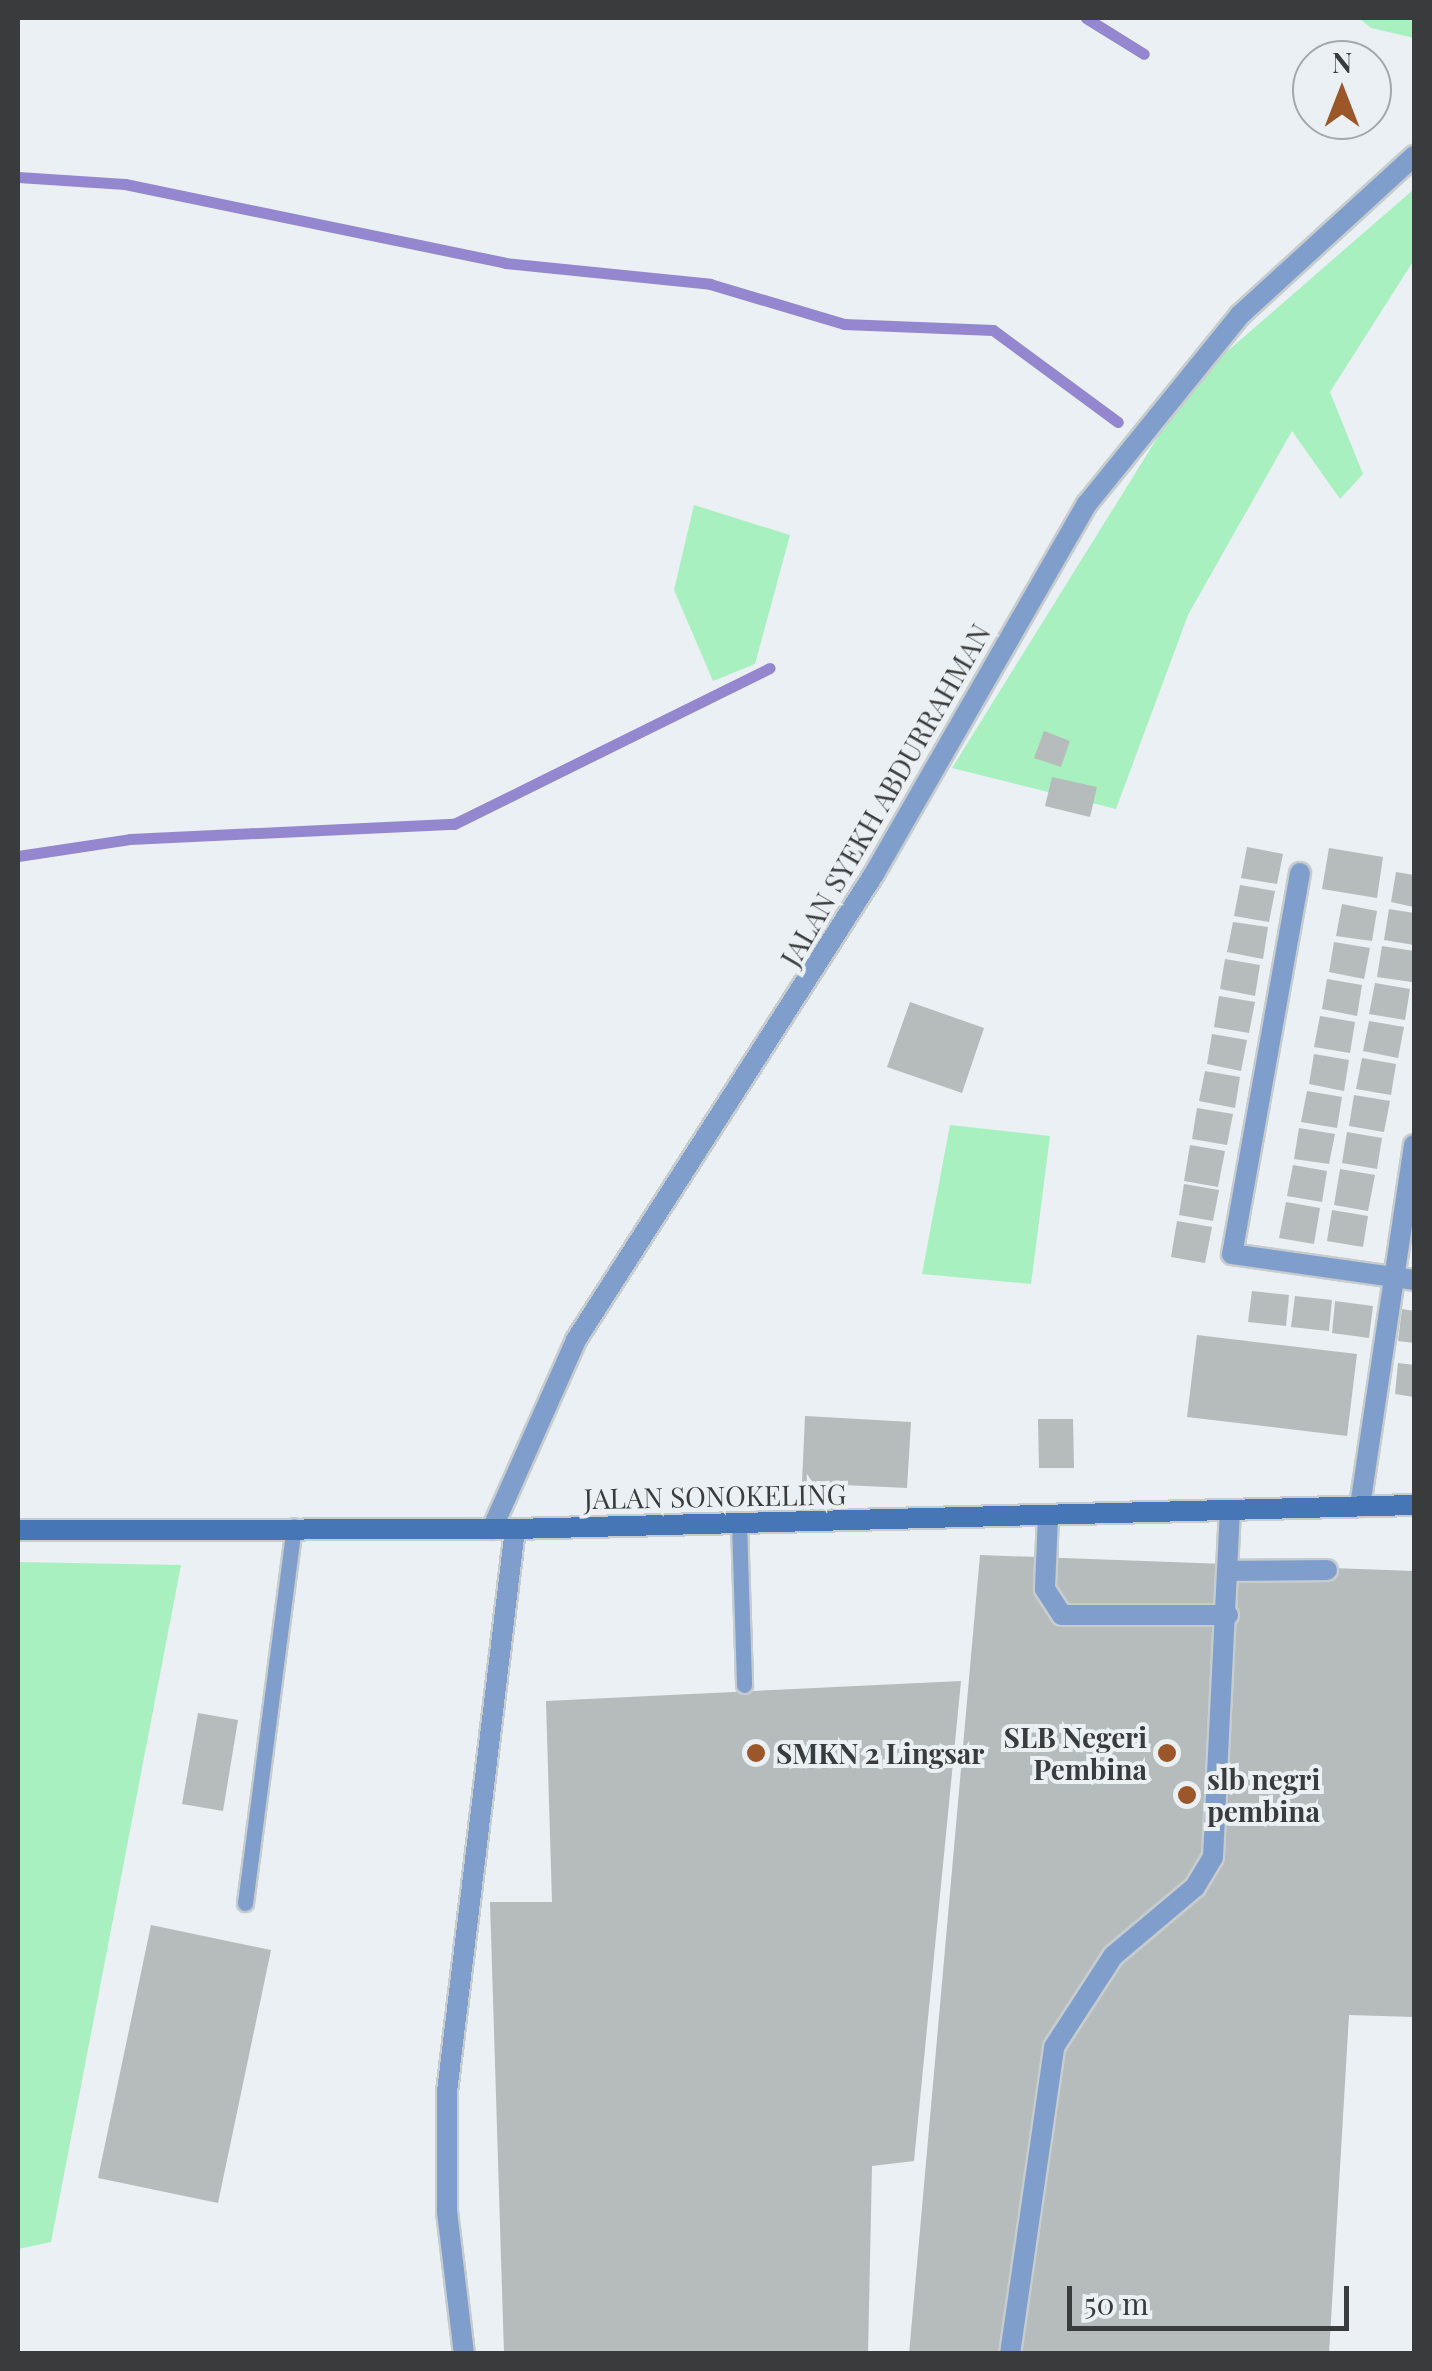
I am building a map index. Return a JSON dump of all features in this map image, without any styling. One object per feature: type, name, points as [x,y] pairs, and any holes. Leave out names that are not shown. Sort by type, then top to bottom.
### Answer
[{"type":"street","name":"JALAN SYEKH ABDURRAHMAN","points":[[492,1529],[576,1340],[874,874],[1086,504],[1240,316],[1414,156]]},
{"type":"street","points":[[1300,873],[1232,1254],[1404,1279]]},
{"type":"street","points":[[1360,1506],[1404,1279],[1414,1145]]},
{"type":"street","name":"JALAN SONOKELING","points":[[18,1530],[294,1526],[514,1529],[1414,1505]]},
{"type":"street","points":[[1010,2354],[1054,2047],[1113,1956],[1195,1887],[1213,1857],[1228,1614],[1230,1510]]},
{"type":"street","points":[[1048,1516],[1045,1589],[1057,1612],[1228,1614]]},
{"type":"street","points":[[464,2354],[448,2212],[447,2092],[514,1529]]},
{"type":"street","points":[[1230,1572],[1327,1570]]},
{"type":"lane","points":[[739,1523],[744,1684]]},
{"type":"lane","points":[[244,1904],[294,1526]]},
{"type":"green space","points":[[1359,18],[1414,18],[1414,38],[1371,28]]},
{"type":"green space","points":[[1414,189],[1414,260],[1330,392],[1363,474],[1340,499],[1292,431],[1188,615],[1116,809],[952,768],[1159,435],[1223,355]]},
{"type":"green space","points":[[694,505],[790,535],[755,664],[713,681],[674,590]]},
{"type":"green space","points":[[950,1125],[1050,1136],[1031,1284],[922,1274]]},
{"type":"green space","points":[[18,1562],[181,1565],[51,2242],[18,2249]]},
{"type":"building","points":[[1044,731],[1070,741],[1061,767],[1034,758]]},
{"type":"building","points":[[1052,777],[1097,787],[1090,817],[1045,806]]},
{"type":"building","points":[[1247,847],[1283,854],[1277,884],[1241,878]]},
{"type":"building","points":[[1329,848],[1383,857],[1377,898],[1322,889]]},
{"type":"building","points":[[1396,872],[1414,875],[1414,907],[1391,902]]},
{"type":"building","points":[[1240,885],[1275,891],[1269,922],[1234,916]]},
{"type":"building","points":[[1342,904],[1377,911],[1372,941],[1336,936]]},
{"type":"building","points":[[1389,909],[1414,913],[1414,945],[1384,940]]},
{"type":"building","points":[[1233,922],[1268,927],[1263,959],[1227,952]]},
{"type":"building","points":[[1334,942],[1370,948],[1364,979],[1329,972]]},
{"type":"building","points":[[1382,946],[1414,951],[1412,982],[1377,977]]},
{"type":"building","points":[[1225,959],[1260,965],[1255,996],[1220,989]]},
{"type":"building","points":[[1327,979],[1362,985],[1357,1016],[1322,1009]]},
{"type":"building","points":[[1375,983],[1410,989],[1405,1020],[1369,1014]]},
{"type":"building","points":[[1219,996],[1255,1002],[1249,1033],[1214,1027]]},
{"type":"building","points":[[910,1002],[984,1028],[962,1093],[887,1067]]},
{"type":"building","points":[[1320,1016],[1355,1022],[1350,1053],[1314,1047]]},
{"type":"building","points":[[1369,1021],[1404,1027],[1398,1058],[1363,1051]]},
{"type":"building","points":[[1212,1034],[1247,1040],[1241,1071],[1207,1064]]},
{"type":"building","points":[[1314,1054],[1349,1060],[1344,1091],[1309,1084]]},
{"type":"building","points":[[1362,1058],[1396,1064],[1391,1095],[1356,1089]]},
{"type":"building","points":[[1205,1071],[1240,1077],[1235,1108],[1199,1101]]},
{"type":"building","points":[[1307,1091],[1342,1097],[1337,1128],[1301,1122]]},
{"type":"building","points":[[1354,1095],[1390,1101],[1384,1132],[1349,1126]]},
{"type":"building","points":[[1197,1108],[1233,1114],[1227,1145],[1192,1139]]},
{"type":"building","points":[[1299,1128],[1335,1134],[1329,1164],[1294,1159]]},
{"type":"building","points":[[1347,1132],[1382,1138],[1377,1169],[1342,1163]]},
{"type":"building","points":[[1190,1145],[1225,1151],[1218,1187],[1184,1181]]},
{"type":"building","points":[[1293,1165],[1327,1171],[1322,1202],[1287,1196]]},
{"type":"building","points":[[1340,1169],[1375,1175],[1368,1211],[1334,1205]]},
{"type":"building","points":[[1184,1184],[1219,1190],[1213,1221],[1179,1215]]},
{"type":"building","points":[[1286,1202],[1320,1208],[1314,1244],[1279,1238]]},
{"type":"building","points":[[1332,1210],[1368,1216],[1363,1247],[1327,1241]]},
{"type":"building","points":[[1177,1221],[1212,1227],[1205,1263],[1171,1257]]},
{"type":"building","points":[[1252,1291],[1289,1295],[1286,1326],[1248,1322]]},
{"type":"building","points":[[1295,1296],[1332,1300],[1329,1331],[1291,1327]]},
{"type":"building","points":[[1335,1301],[1373,1306],[1369,1338],[1332,1333]]},
{"type":"building","points":[[1402,1309],[1414,1311],[1414,1343],[1398,1341]]},
{"type":"building","points":[[1197,1335],[1357,1354],[1347,1436],[1187,1417]]},
{"type":"building","points":[[1398,1363],[1414,1365],[1414,1397],[1395,1394]]},
{"type":"building","points":[[805,1416],[911,1422],[907,1488],[802,1483]]},
{"type":"building","points":[[1038,1419],[1073,1419],[1074,1468],[1039,1468]]},
{"type":"building","name":"slb negri pembina","points":[[980,1555],[1414,1571],[1414,2017],[1349,2015],[1329,2354],[909,2354]]},
{"type":"building","name":"SMKN 2 Lingsar","points":[[961,1681],[914,2161],[872,2166],[868,2354],[504,2354],[490,1902],[552,1902],[546,1701]]},
{"type":"building","points":[[198,1713],[238,1720],[223,1811],[182,1804]]},
{"type":"building","points":[[151,1925],[271,1950],[218,2203],[98,2178]]},
{"type":"waterway","points":[[1086,18],[1144,54]]},
{"type":"waterway","points":[[18,177],[125,184],[505,263],[710,284],[844,324],[993,330],[1118,422]]},
{"type":"waterway","points":[[18,856],[130,839],[454,824],[769,668]]},
{"type":"place","name":"SMKN 2 Lingsar","points":[[756,1753]]},
{"type":"place","name":"SLB Negeri Pembina","points":[[1167,1753]]},
{"type":"place","name":"slb negri pembina","points":[[1187,1795]]}]
